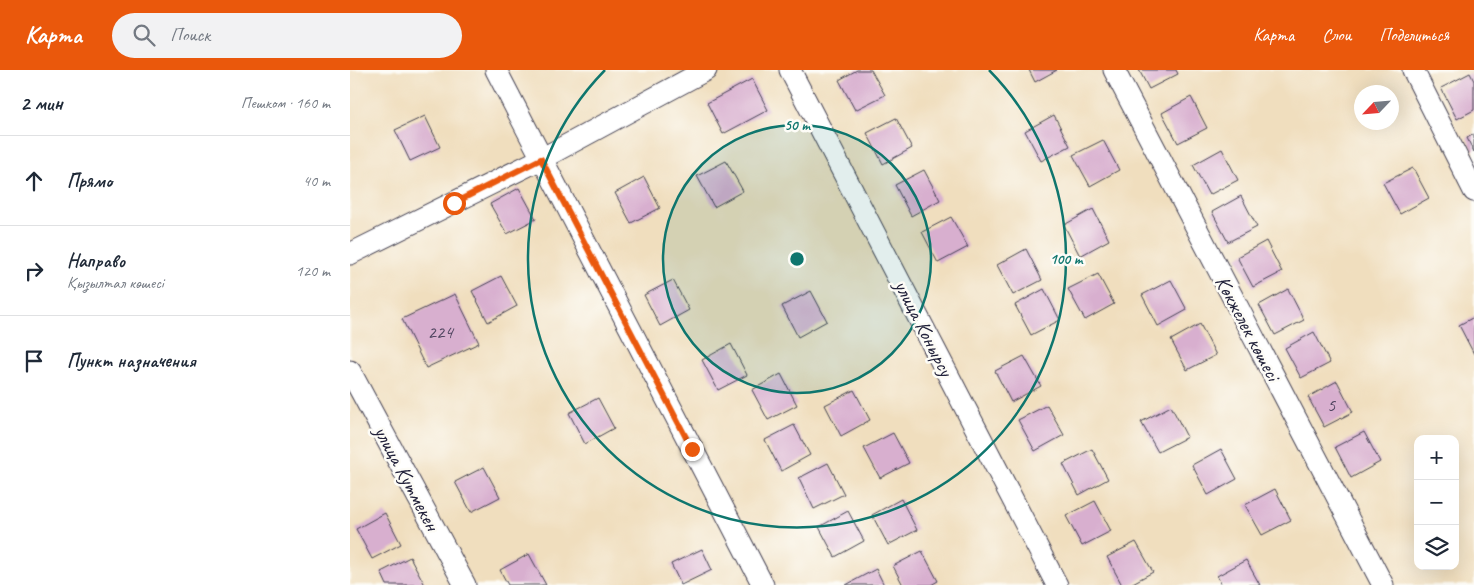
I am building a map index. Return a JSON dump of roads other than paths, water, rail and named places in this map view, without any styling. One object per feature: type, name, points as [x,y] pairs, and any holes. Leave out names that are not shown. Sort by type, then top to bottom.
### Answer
[{"type":"street","points":[[496,70],[763,585]]},
{"type":"street","points":[[350,254],[541,159],[706,70]]},
{"type":"street","name":"улица Конырсу","points":[[790,70],[1057,585]]},
{"type":"street","name":"Көкжелек көшесі","points":[[1114,70],[1383,585]]},
{"type":"street","points":[[1414,70],[1474,191]]},
{"type":"street","name":"улица Кутмекен","points":[[350,370],[465,585]]}]
